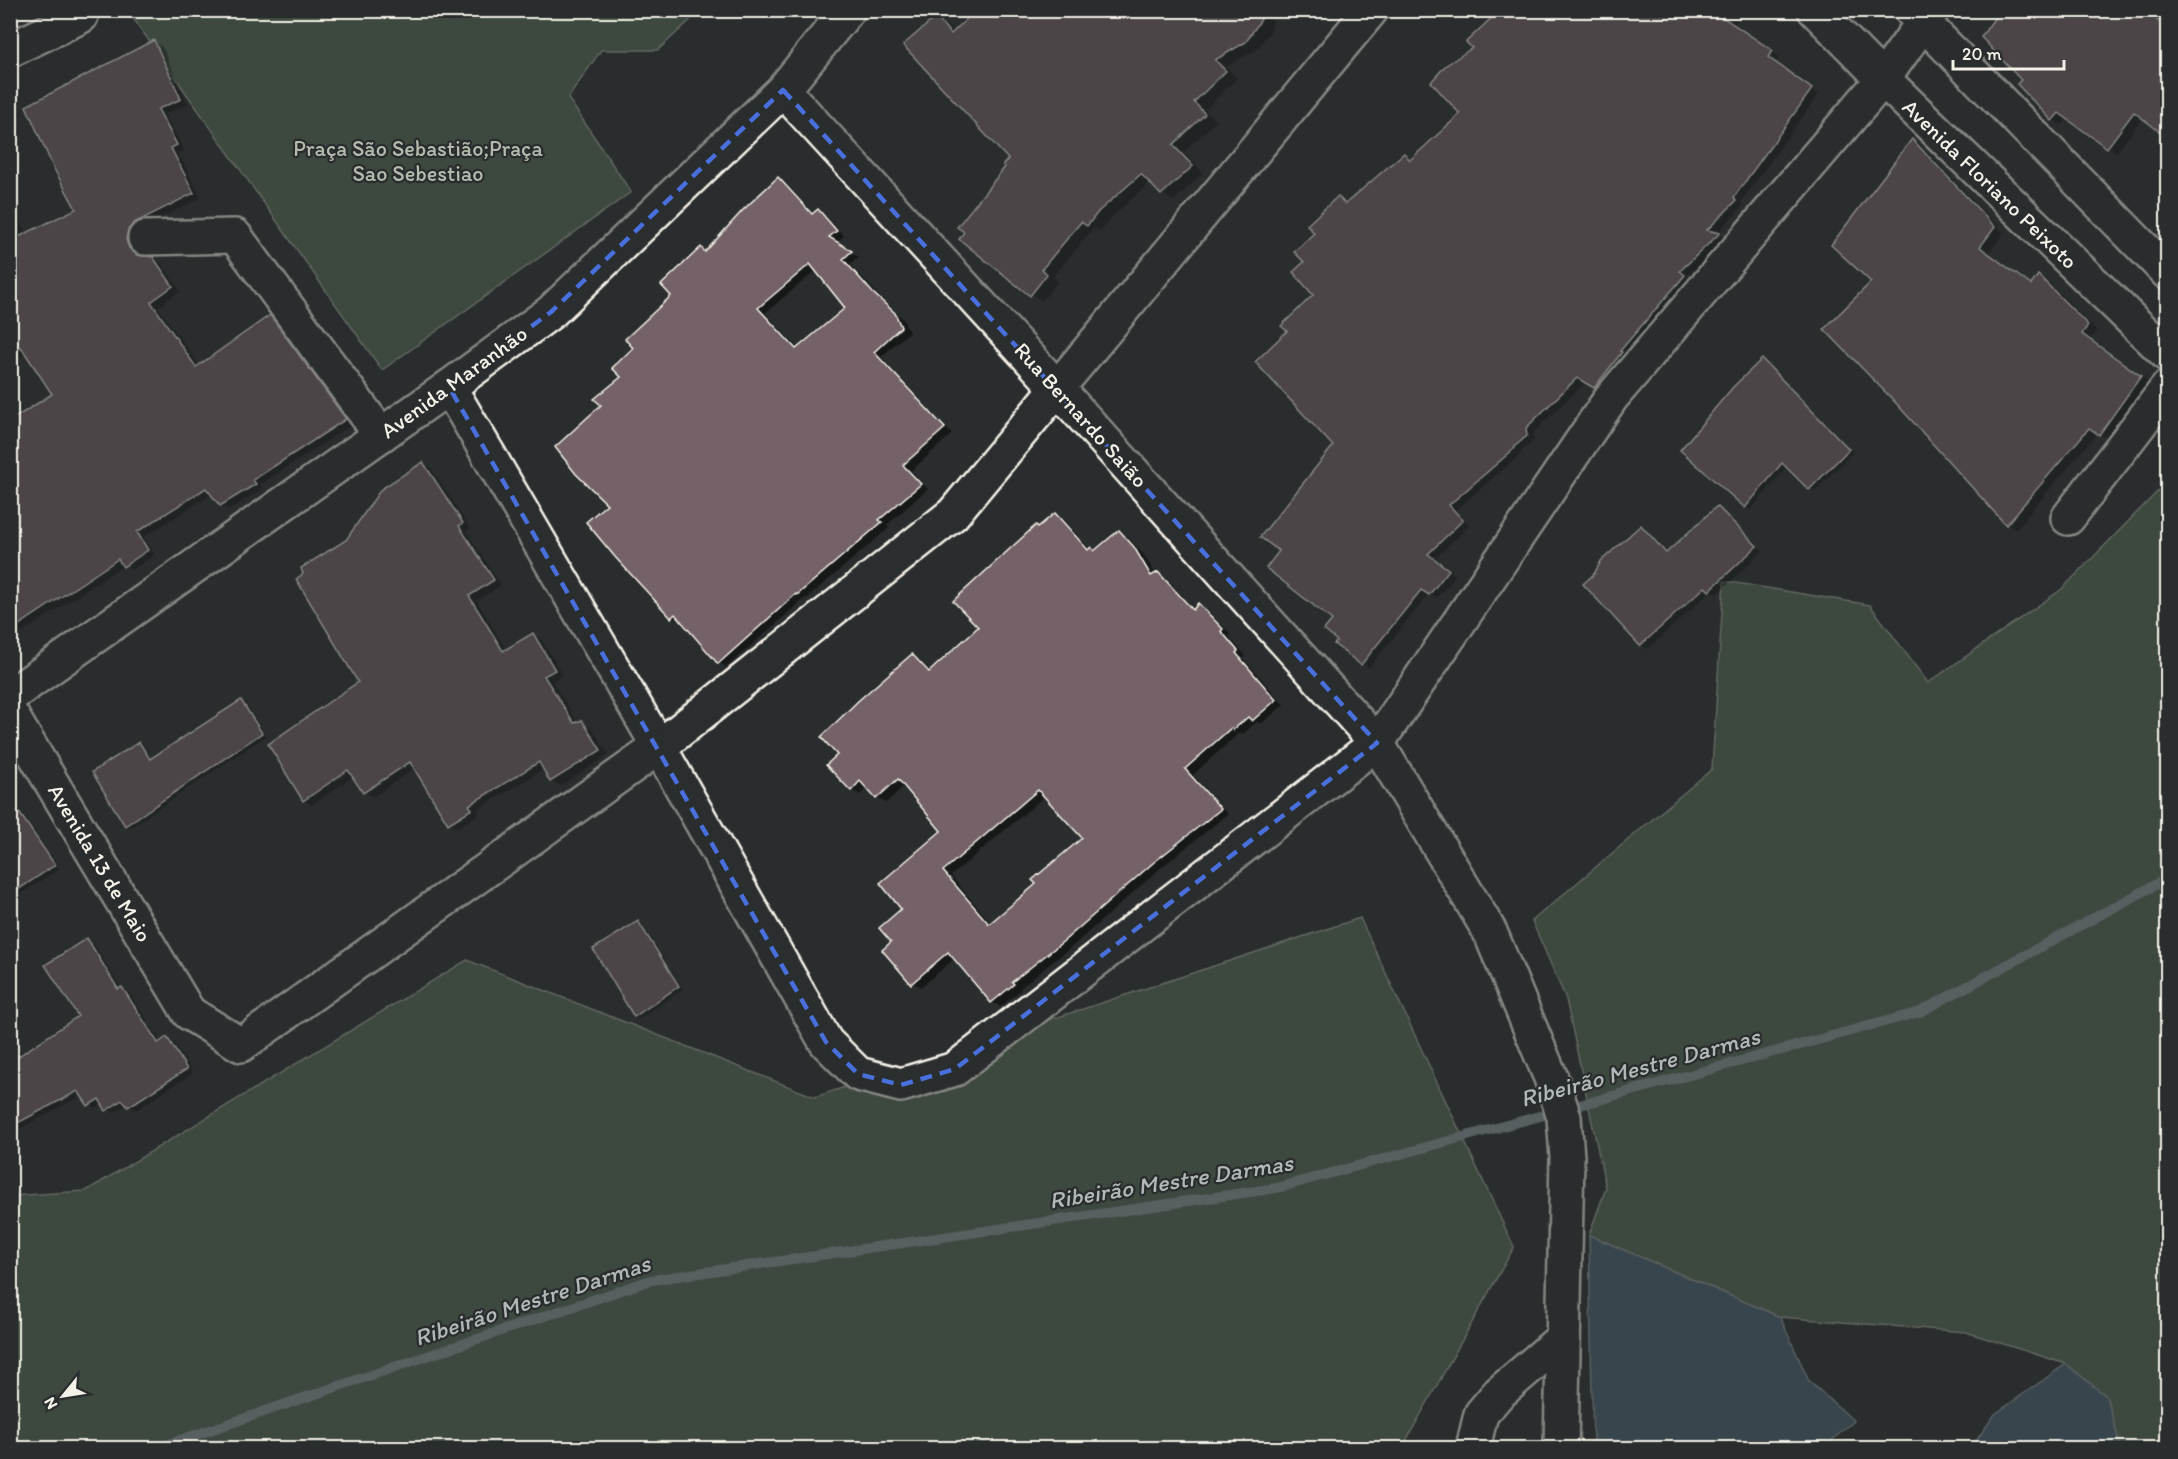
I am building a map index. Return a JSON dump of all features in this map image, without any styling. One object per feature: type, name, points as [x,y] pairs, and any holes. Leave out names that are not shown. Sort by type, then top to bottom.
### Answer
[{"type":"street","name":"Avenida Maranhão","points":[[10,696],[552,312],[783,90],[848,10]]},
{"type":"street","points":[[659,747],[953,514],[1371,10]]},
{"type":"street","name":"Avenida Floriano Peixoto","points":[[1815,10],[1882,80],[2168,355]]},
{"type":"street","points":[[449,387],[659,747],[826,1042],[858,1074],[902,1086],[955,1069],[1377,743],[1611,398],[1882,80],[1922,14],[2168,273]]},
{"type":"street","points":[[10,50],[81,16]]},
{"type":"street","name":"Rua Bernardo Saião","points":[[783,90],[1058,389],[1377,743],[1490,932],[1551,1078],[1564,1117],[1567,1157],[1561,1449]]},
{"type":"street","points":[[145,238],[234,236],[381,435]]},
{"type":"street","points":[[2068,518],[2168,387]]},
{"type":"street","name":"Avenida 13 de Maio","points":[[10,713],[189,1014],[241,1046],[659,747]]},
{"type":"street","points":[[1473,1449],[1481,1414],[1498,1394],[1563,1338]]},
{"type":"highlighted area","points":[[783,90],[1377,743],[955,1069],[901,1085],[858,1074],[826,1042],[449,387],[551,312]]},
{"type":"green space","name":"Praça São Sebastião;Praça Sao Sebestiao","points":[[128,11],[700,11],[658,50],[601,50],[568,98],[631,192],[382,370]]},
{"type":"green space","points":[[2167,482],[2167,1448],[2121,1448],[2106,1396],[2066,1364],[1966,1332],[1780,1317],[1589,1235],[1606,1188],[1566,999],[1532,921],[1712,769],[1724,581],[1870,605],[1928,683],[2062,589]]},
{"type":"green space","points":[[1360,918],[1514,1247],[1402,1448],[11,1448],[11,1196],[86,1191],[467,960],[815,1097]]},
{"type":"water","points":[[1589,1235],[1780,1317],[1809,1381],[1854,1421],[1823,1448],[1593,1448]]},
{"type":"water","points":[[2066,1364],[2106,1396],[2121,1448],[1971,1448],[1995,1414]]},
{"type":"building","points":[[976,10],[1267,10],[1246,42],[1215,60],[1226,71],[1194,102],[1205,114],[1173,145],[1193,166],[1161,195],[1141,174],[1099,211],[1087,226],[1081,222],[1042,269],[1047,274],[1030,296],[959,239],[964,232],[957,227],[1005,167],[1003,165],[1008,159],[903,45],[936,17],[951,34]]},
{"type":"building","points":[[1500,10],[1712,10],[1773,51],[1768,57],[1812,89],[1734,197],[1736,201],[1707,230],[1720,233],[1680,271],[1685,275],[1620,351],[1622,352],[1594,388],[1577,378],[1526,428],[1527,436],[1515,448],[1449,505],[1463,520],[1428,554],[1449,570],[1429,595],[1421,590],[1361,665],[1334,644],[1337,641],[1324,630],[1332,620],[1266,568],[1279,551],[1260,537],[1333,446],[1255,362],[1287,331],[1281,326],[1313,295],[1293,272],[1304,262],[1294,252],[1314,233],[1307,225],[1338,196],[1345,204],[1404,153],[1410,160],[1460,114],[1431,82],[1445,66],[1472,48],[1466,42]]},
{"type":"building","points":[[2000,10],[2143,10],[2168,28],[2168,138],[2134,112],[2107,148],[2059,113],[2052,121],[2017,84],[2021,80],[1981,37]]},
{"type":"building","points":[[154,40],[181,99],[158,109],[177,145],[171,148],[194,193],[136,222],[128,230],[126,239],[129,248],[137,255],[153,257],[173,286],[151,302],[196,367],[270,315],[346,419],[253,480],[256,484],[220,506],[206,488],[137,532],[148,550],[123,567],[118,559],[10,631],[10,421],[52,394],[21,347],[10,354],[10,241],[76,209],[53,167],[26,106]]},
{"type":"building","points":[[1912,139],[1995,227],[1980,247],[2031,285],[2038,275],[2088,325],[2082,334],[2141,376],[2099,435],[2089,428],[2006,525],[1894,401],[1824,329],[1871,282],[1831,245]]},
{"type":"building","points":[[778,177],[812,214],[818,209],[837,231],[829,237],[852,251],[843,259],[873,293],[895,313],[901,327],[874,352],[945,428],[903,465],[921,484],[879,520],[882,522],[796,594],[718,664],[675,614],[671,618],[586,522],[607,504],[576,474],[555,447],[601,405],[594,399],[621,377],[612,368],[633,348],[625,339],[671,296],[661,285],[701,247],[705,252],[743,210]],"holes":[[[810,264],[845,308],[796,349],[758,308]]]},
{"type":"building","points":[[1762,359],[1849,449],[1809,490],[1782,463],[1745,508],[1680,450],[1733,387]]},
{"type":"building","points":[[423,462],[463,523],[459,526],[494,580],[469,596],[503,651],[533,633],[555,670],[544,676],[574,723],[582,720],[601,750],[550,782],[539,762],[469,805],[472,809],[448,824],[410,762],[363,793],[348,770],[303,801],[268,744],[358,682],[296,579],[303,574],[301,568],[346,540],[381,489]]},
{"type":"building","points":[[1717,506],[1757,546],[1709,591],[1705,587],[1640,646],[1583,584],[1594,574],[1601,561],[1641,525],[1666,553]]},
{"type":"building","points":[[1055,513],[1088,550],[1091,547],[1094,551],[1119,530],[1134,547],[1151,576],[1158,572],[1193,610],[1198,603],[1223,629],[1221,631],[1238,651],[1236,653],[1276,700],[1252,721],[1248,717],[1233,730],[1231,728],[1185,769],[1221,809],[1153,863],[1065,940],[1012,982],[1014,984],[991,1003],[948,952],[911,984],[882,950],[891,942],[879,928],[901,909],[880,883],[941,831],[898,779],[876,799],[860,781],[851,791],[826,765],[837,755],[821,737],[912,654],[929,672],[978,627],[953,601],[1036,525],[1038,527]],"holes":[[[1038,790],[1082,838],[1032,880],[1036,884],[989,924],[943,871]]]},
{"type":"building","points":[[241,700],[262,733],[125,826],[92,772],[139,742],[150,759]]},
{"type":"building","points":[[10,799],[55,865],[10,895]]},
{"type":"building","points":[[638,921],[679,986],[634,1017],[593,949]]},
{"type":"building","points":[[87,938],[118,989],[122,987],[158,1043],[167,1037],[187,1069],[128,1107],[122,1100],[106,1111],[99,1099],[88,1106],[78,1091],[10,1127],[10,1062],[78,1016],[45,965]]},
{"type":"waterway","name":"Ribeirão Mestre Darmas","points":[[157,1448],[651,1280],[1277,1188],[1920,1012],[2168,878]]}]
